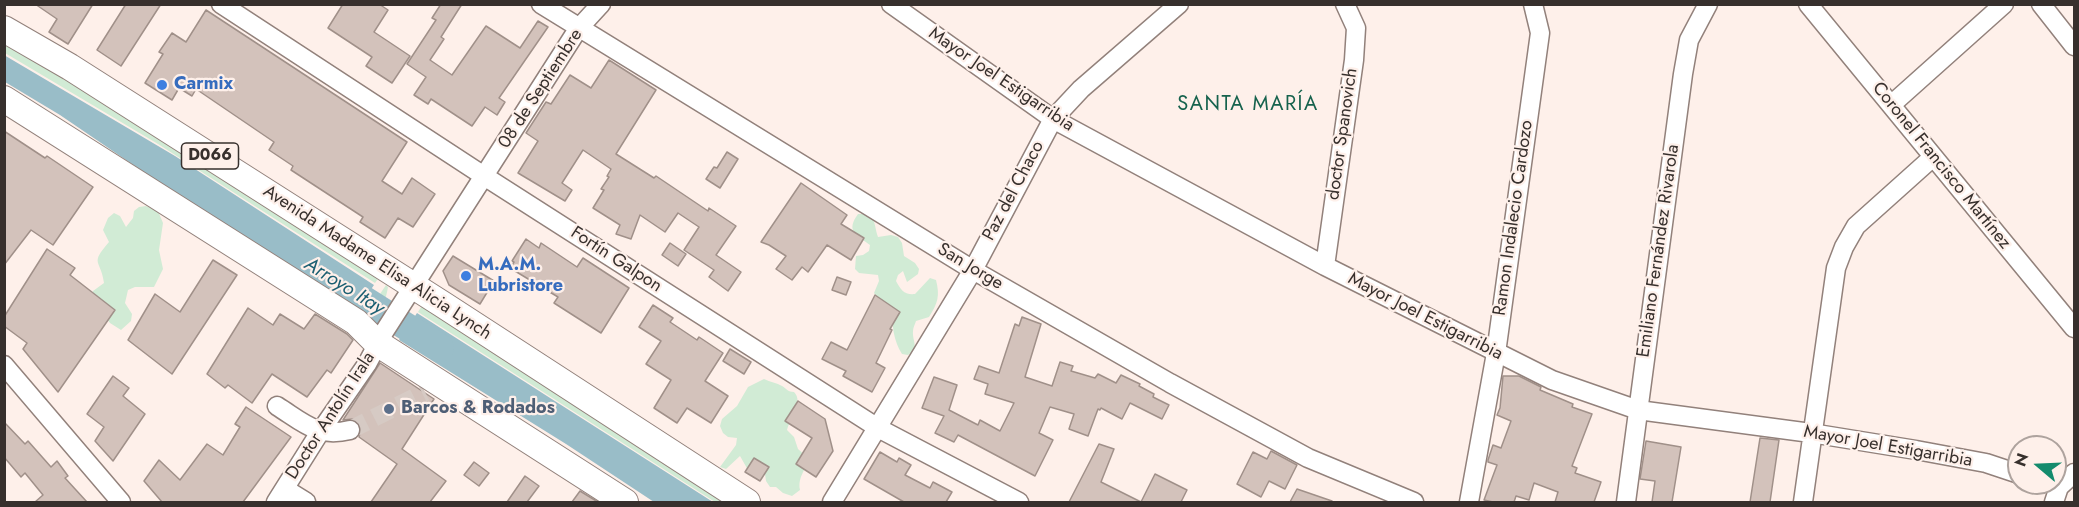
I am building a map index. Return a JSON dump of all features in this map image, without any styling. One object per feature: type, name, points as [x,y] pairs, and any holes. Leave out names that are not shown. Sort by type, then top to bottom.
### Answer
[{"type":"highway","name":"Avenida Madame Elisa Alicia Lynch","points":[[4,29],[70,67],[410,293],[747,502]]},
{"type":"highway","points":[[4,99],[356,322],[382,336],[434,388],[625,502]]},
{"type":"street","name":"Fortín Galpon","points":[[221,4],[484,176],[878,428],[1019,502]]},
{"type":"street","name":"San Jorge","points":[[541,4],[578,29],[973,270],[1170,383],[1308,458],[1414,502]]},
{"type":"street","name":"08 de Septiembre","points":[[410,293],[578,29],[601,4]]},
{"type":"street","name":"Paz del Chaco","points":[[832,502],[973,270],[1053,119],[1081,88],[1179,4]]},
{"type":"street","name":"doctor Spanovich","points":[[1325,266],[1354,60],[1356,28],[1345,4]]},
{"type":"street","name":"Ramon Indalecio Cardozo","points":[[1469,502],[1496,353],[1540,33],[1533,4]]},
{"type":"street","name":"Emiliano Fernández Rivarola","points":[[1626,502],[1689,40],[1708,4]]},
{"type":"street","name":"Coronel Francisco Martínez","points":[[1808,4],[2074,328]]},
{"type":"street","points":[[1891,105],[2004,4]]},
{"type":"street","points":[[2041,4],[2074,46]]},
{"type":"street","name":"Mayor Joel Estigarribia","points":[[895,6],[1053,119],[1325,266],[1552,380],[1638,410],[1811,433],[1986,463],[2007,470]]},
{"type":"street","points":[[1803,502],[1836,268],[1844,247],[1861,220],[1933,157]]},
{"type":"street","name":"Doctor Antolín Irala","points":[[280,496],[320,432],[367,364],[410,293]]},
{"type":"street","points":[[4,365],[121,502]]},
{"type":"street","points":[[277,406],[320,432],[334,434],[350,430]]},
{"type":"street","points":[[280,496],[306,502]]},
{"type":"green space","points":[[5,43],[55,70],[380,276],[375,283],[158,144],[5,53]]},
{"type":"green space","points":[[146,206],[158,211],[163,223],[159,250],[163,269],[154,287],[135,287],[128,290],[125,303],[132,314],[131,321],[121,330],[110,323],[90,297],[93,291],[104,283],[98,259],[109,242],[103,230],[108,218],[114,213],[120,216],[126,227],[133,218],[134,211]]},
{"type":"green space","points":[[858,214],[871,217],[878,237],[891,235],[898,237],[902,243],[904,256],[915,263],[919,269],[918,274],[907,282],[903,271],[898,275],[896,281],[903,291],[915,294],[930,278],[936,280],[938,295],[936,303],[929,317],[916,321],[913,331],[915,347],[908,355],[902,354],[895,338],[893,309],[874,293],[879,281],[878,275],[859,273],[855,269],[856,256],[869,251],[870,245],[854,233],[854,220]]},
{"type":"green space","points":[[386,285],[388,287],[386,297],[378,314],[371,321],[364,318]]},
{"type":"green space","points":[[423,304],[734,502],[715,502],[418,312]]},
{"type":"green space","points":[[764,379],[794,392],[798,400],[787,430],[794,437],[798,449],[806,456],[806,465],[800,480],[800,490],[792,496],[776,487],[770,487],[765,474],[748,470],[740,456],[726,469],[720,467],[736,445],[737,438],[728,437],[723,433],[720,426],[722,419],[737,406],[748,387]]},
{"type":"water","points":[[4,55],[175,156],[374,285],[357,310],[167,188],[60,115],[5,82]]},
{"type":"water","points":[[417,313],[713,502],[654,502],[399,340]]},
{"type":"building","points":[[35,4],[93,4],[68,44],[49,32],[57,19]]},
{"type":"building","points":[[126,4],[161,4],[121,66],[97,50]]},
{"type":"building","points":[[343,4],[379,4],[388,10],[374,32],[410,56],[392,83],[366,66],[372,57],[328,28]]},
{"type":"building","points":[[441,4],[462,4],[441,37],[444,39],[430,60],[452,75],[486,26],[520,48],[538,21],[548,27],[499,98],[505,102],[497,115],[485,107],[472,126],[431,99],[428,104],[414,95],[426,77],[407,64],[436,20],[432,18]]},
{"type":"building","points":[[206,10],[407,142],[382,181],[402,194],[412,178],[435,194],[413,227],[398,218],[385,238],[360,222],[363,217],[291,170],[293,166],[269,150],[274,142],[196,89],[192,96],[179,88],[172,100],[145,83],[163,54],[159,52],[172,33],[186,42]]},
{"type":"building","points":[[609,60],[656,90],[616,154],[736,226],[716,255],[741,272],[728,291],[709,277],[714,270],[684,250],[699,227],[678,213],[665,232],[640,215],[631,239],[616,234],[620,225],[593,208],[604,190],[601,189],[611,169],[583,150],[562,183],[572,190],[565,201],[518,173],[538,141],[526,133],[546,102],[551,104],[570,75],[591,88]]},
{"type":"building","points":[[4,131],[93,187],[53,245],[31,230],[4,265]]},
{"type":"building","points":[[727,152],[738,159],[720,188],[706,179],[714,167],[717,168]]},
{"type":"building","points":[[801,183],[847,215],[841,224],[864,238],[851,260],[827,245],[808,272],[802,267],[792,280],[776,269],[786,256],[761,242]]},
{"type":"building","points":[[526,239],[539,248],[541,243],[577,267],[583,258],[629,288],[601,333],[554,303],[558,297],[510,268]]},
{"type":"building","points":[[670,243],[686,254],[678,266],[662,255]]},
{"type":"building","points":[[47,249],[75,268],[70,275],[115,310],[58,392],[23,349],[27,343],[4,326],[4,317]]},
{"type":"building","name":"M.A.M. Lubristore","points":[[453,256],[494,281],[480,304],[449,285],[443,271]]},
{"type":"building","points":[[213,260],[237,275],[172,374],[128,340],[155,294],[180,312]]},
{"type":"building","points":[[837,277],[851,282],[846,295],[832,290]]},
{"type":"building","points":[[875,295],[900,312],[890,329],[892,330],[876,363],[885,368],[872,392],[843,376],[846,371],[822,359],[831,342],[847,350]]},
{"type":"building","points":[[653,305],[673,318],[670,322],[697,340],[699,337],[723,353],[705,381],[728,396],[711,423],[687,408],[677,423],[654,408],[671,380],[646,364],[661,341],[639,327]]},
{"type":"building","points":[[248,308],[273,325],[280,314],[304,329],[315,314],[353,340],[331,373],[327,370],[307,397],[272,374],[252,403],[228,385],[225,388],[207,374]]},
{"type":"building","points":[[1022,317],[1041,324],[1025,377],[1052,386],[1060,362],[1073,366],[1071,371],[1095,378],[1098,374],[1116,383],[1121,375],[1140,384],[1139,386],[1154,394],[1153,397],[1169,405],[1162,419],[1130,403],[1122,419],[1101,408],[1098,409],[1088,436],[1069,429],[1074,414],[1050,407],[1039,433],[1053,440],[1035,476],[958,435],[954,442],[935,433],[944,416],[922,408],[934,377],[957,385],[949,410],[978,425],[980,420],[1000,431],[1014,403],[985,394],[988,384],[974,379],[979,366],[999,373],[1015,324],[1019,326]]},
{"type":"building","points":[[730,349],[751,362],[744,374],[723,361]]},
{"type":"building","name":"Barcos & Rodados","points":[[380,363],[434,399],[402,449],[446,481],[430,502],[371,502],[397,464],[359,437],[361,429],[358,422],[353,419],[343,420]]},
{"type":"building","points":[[113,376],[129,388],[123,396],[145,414],[113,461],[95,441],[104,427],[87,414]]},
{"type":"building","points":[[1503,376],[1519,376],[1541,387],[1540,390],[1573,404],[1572,407],[1592,414],[1572,466],[1577,468],[1575,473],[1601,482],[1594,502],[1555,502],[1558,492],[1534,483],[1529,500],[1516,496],[1514,502],[1484,500],[1497,465],[1488,462],[1493,445],[1501,448],[1511,421],[1497,415],[1500,408]]},
{"type":"building","points":[[798,401],[825,419],[833,451],[816,477],[796,464],[812,438],[785,421]]},
{"type":"building","points":[[246,407],[291,437],[243,502],[162,502],[144,481],[159,460],[180,480],[207,444],[223,455],[240,427],[235,424]]},
{"type":"building","points":[[4,422],[25,444],[28,441],[51,467],[57,461],[68,476],[65,478],[87,502],[35,502],[43,495],[25,473],[21,477],[4,457]]},
{"type":"building","points":[[1760,438],[1779,440],[1770,502],[1750,502]]},
{"type":"building","points":[[1646,441],[1681,447],[1672,502],[1652,502],[1655,481],[1640,479]]},
{"type":"building","points":[[1099,444],[1114,449],[1101,482],[1141,502],[1069,502]]},
{"type":"building","points":[[1271,451],[1297,465],[1285,489],[1269,481],[1261,497],[1237,484],[1253,452],[1267,459]]},
{"type":"building","points":[[880,452],[897,462],[899,458],[911,465],[905,475],[930,488],[933,482],[952,492],[946,502],[904,502],[864,479]]},
{"type":"building","points":[[754,458],[769,467],[760,481],[745,472]]},
{"type":"building","points":[[474,462],[489,473],[479,486],[464,475]]},
{"type":"building","points":[[1155,474],[1187,490],[1181,502],[1141,502]]},
{"type":"building","points":[[525,476],[539,486],[527,502],[507,502]]},
{"type":"building","points":[[1297,489],[1332,501],[1290,502]]},
{"type":"building","points":[[580,491],[598,502],[572,502]]},
{"type":"waterway","name":"Arroyo Itay","points":[[333,280],[440,348]]},
{"type":"tunnel","points":[[350,430],[425,392]]},
{"type":"place","name":"Carmix","points":[[162,85]]},
{"type":"place","name":"M.A.M. Lubristore","points":[[466,276]]},
{"type":"place","name":"Barcos & Rodados","points":[[389,409]]},
{"type":"district","name":"SANTA MARÍA","points":[[1248,105]]}]
